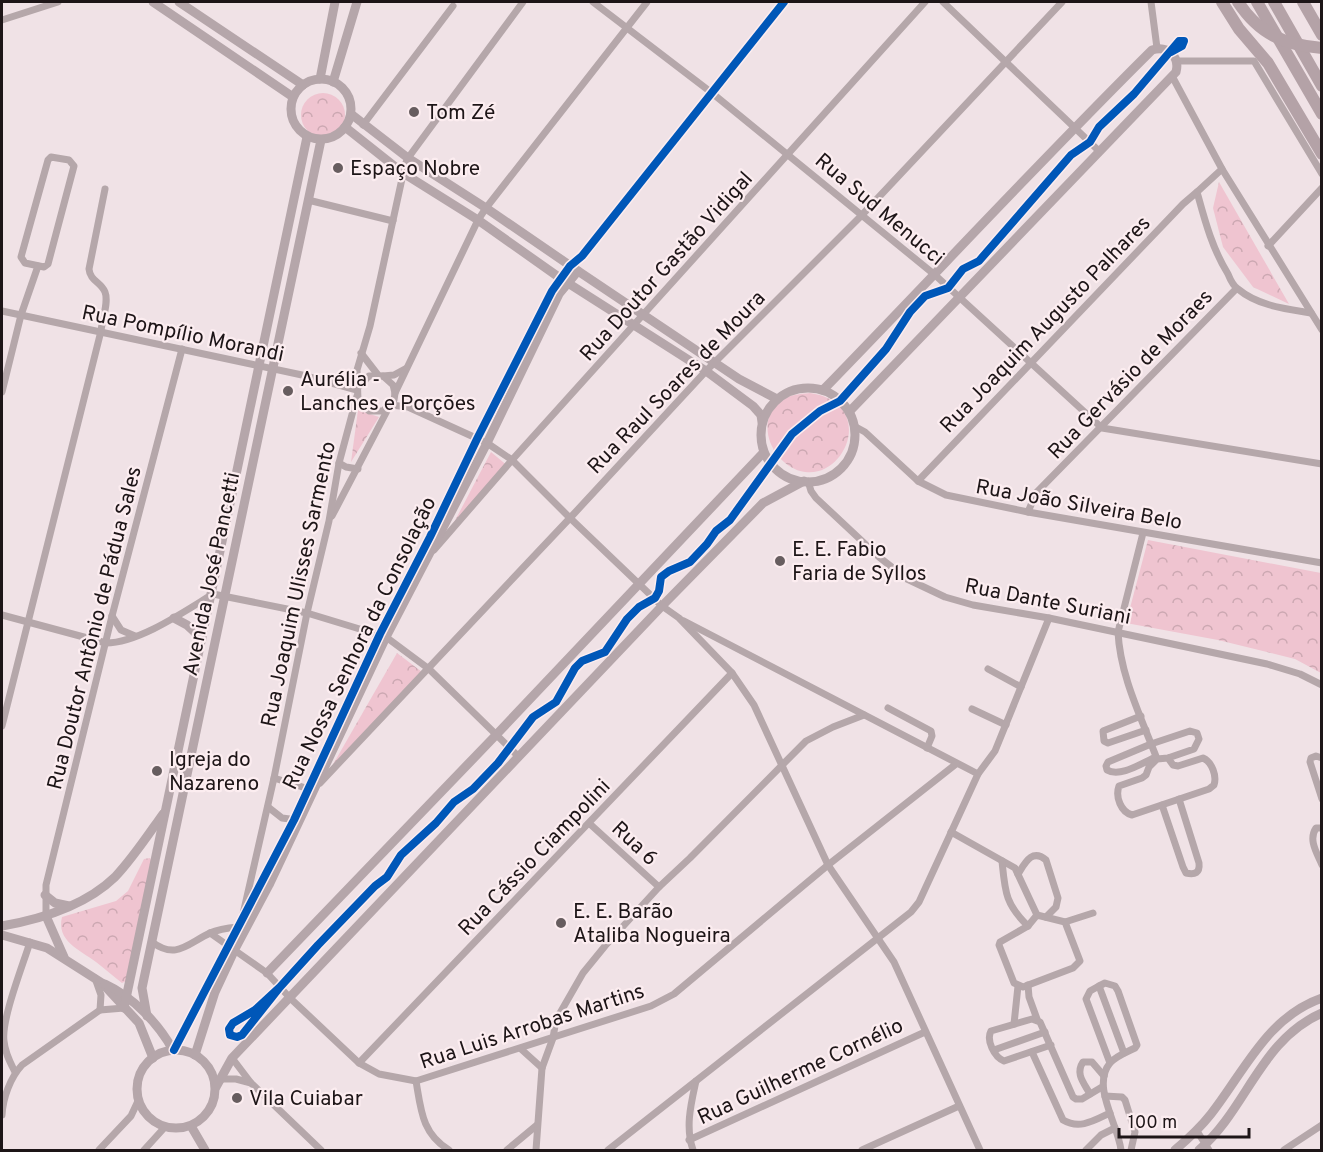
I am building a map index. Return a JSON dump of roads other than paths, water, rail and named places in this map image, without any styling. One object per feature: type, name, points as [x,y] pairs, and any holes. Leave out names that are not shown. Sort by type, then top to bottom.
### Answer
[{"type":"highway","points":[[1221,2],[1239,29],[1268,63],[1322,154]]},
{"type":"highway","points":[[1238,2],[1253,20],[1276,38],[1299,46],[1322,48]]},
{"type":"highway","points":[[1257,2],[1322,114]]},
{"type":"highway","points":[[1274,2],[1322,86]]},
{"type":"highway","points":[[1303,2],[1322,34]]},
{"type":"street","points":[[2,20],[58,2]]},
{"type":"street","points":[[153,2],[293,96]]},
{"type":"street","points":[[178,2],[303,85]]},
{"type":"street","points":[[320,79],[335,2]]},
{"type":"street","points":[[333,82],[357,2]]},
{"type":"street","name":"Rua Joaquim Ulisses Sarmento","points":[[240,923],[274,778],[307,613],[329,521],[339,463],[358,391],[357,370],[370,326],[403,173],[408,158],[524,2]]},
{"type":"street","name":"Rua Sud Menucci","points":[[594,2],[712,93],[935,275],[1102,428]]},
{"type":"street","points":[[329,521],[402,381],[405,369],[478,220],[647,2]]},
{"type":"street","points":[[574,268],[784,2]]},
{"type":"street","name":"Rua Doutor Gastão Vidigal","points":[[432,552],[512,460],[925,2]]},
{"type":"street","points":[[943,2],[1099,151]]},
{"type":"street","name":"Rua Raul Soares de Moura","points":[[313,789],[429,669],[706,371],[861,216],[1062,2]]},
{"type":"street","points":[[1150,2],[1157,48]]},
{"type":"street","points":[[363,125],[453,6]]},
{"type":"street","points":[[823,390],[1073,128],[1152,50],[1157,48],[1169,51],[1177,61],[1176,72],[849,412]]},
{"type":"street","points":[[1177,61],[1254,61],[1322,174]]},
{"type":"street","points":[[1172,76],[1222,169],[1322,330]]},
{"type":"street","points":[[320,79],[340,86],[347,95],[351,114],[345,127],[333,137],[321,140],[307,137],[297,129],[292,121],[290,109],[293,96],[303,85],[320,79]]},
{"type":"street","points":[[351,114],[408,158],[739,379],[777,399]]},
{"type":"street","points":[[345,127],[403,173],[706,371],[753,406],[761,415],[764,452],[771,464],[792,479],[806,481]]},
{"type":"street","name":"Avenida José Pancetti","points":[[124,1008],[213,594],[307,137]]},
{"type":"street","name":"Avenida José Pancetti","points":[[147,1016],[142,988],[321,140]]},
{"type":"street","points":[[54,157],[69,160],[74,166],[48,264],[44,267],[38,266],[25,263],[21,257],[48,160],[54,157]]},
{"type":"street","name":"Rua Joaquim Augusto Palhares","points":[[918,481],[1183,204],[1222,169]]},
{"type":"street","points":[[1268,246],[1322,188]]},
{"type":"street","points":[[2,726],[101,331],[106,299],[102,288],[91,277],[89,269],[105,189]]},
{"type":"street","points":[[1197,192],[1211,243],[1236,288],[1257,300],[1281,309],[1311,313]]},
{"type":"street","points":[[308,200],[393,221]]},
{"type":"street","points":[[2,392],[21,315],[38,266]]},
{"type":"street","name":"Rua Nossa Senhora da Consolação","points":[[195,1055],[240,923],[313,789],[383,635],[477,439],[564,280],[574,268]]},
{"type":"street","name":"Rua Nossa Senhora da Consolação","points":[[383,635],[432,552],[487,443],[564,280]]},
{"type":"street","name":"Rua Gervásio de Moraes","points":[[1028,512],[1036,493],[1102,428],[1236,288]]},
{"type":"street","name":"Rua Pompílio Morandi","points":[[2,311],[260,366],[358,391]]},
{"type":"street","name":"Rua Doutor Antônio de Pádua Sales","points":[[46,915],[45,895],[112,616],[182,349]]},
{"type":"street","points":[[362,353],[381,376],[393,385],[395,394],[408,407],[487,443],[512,460],[662,606],[679,618],[978,774]]},
{"type":"street","points":[[405,369],[394,375],[369,376],[358,391],[361,405],[369,411],[378,412],[389,407],[408,407]]},
{"type":"street","points":[[218,1083],[210,1068],[195,1055],[173,1050],[153,1058],[144,1066],[139,1077],[138,1101],[144,1112],[154,1122],[165,1127],[178,1129],[191,1126],[201,1120],[210,1110],[218,1083],[232,1058],[662,606],[763,503],[806,481],[830,476],[840,469],[853,449],[854,426],[849,412],[840,400],[823,390],[799,389],[787,393],[777,399],[762,422]]},
{"type":"street","name":"Rua João Silveira Belo","points":[[854,426],[865,432],[918,481],[946,495],[1143,533],[1322,563]]},
{"type":"street","points":[[1102,428],[1322,464]]},
{"type":"street","points":[[267,973],[764,452]]},
{"type":"street","points":[[339,463],[358,469]]},
{"type":"street","name":"Rua Dante Suriani","points":[[806,481],[810,491],[823,506],[879,557],[907,579],[938,594],[974,605],[1049,618],[1267,663],[1300,674],[1322,685]]},
{"type":"street","points":[[1143,533],[1118,632],[1122,662],[1156,758]]},
{"type":"street","points":[[2,615],[106,643],[118,643],[174,618],[213,594],[307,613],[383,635],[429,669],[519,757]]},
{"type":"street","points":[[112,616],[121,630],[135,636]]},
{"type":"street","points":[[174,618],[187,625],[202,639]]},
{"type":"street","points":[[679,618],[732,673],[754,705],[828,865],[894,962],[980,1150]]},
{"type":"street","points":[[608,1150],[911,912],[918,902],[978,774],[995,751],[1049,618]]},
{"type":"street","points":[[988,669],[1021,687]]},
{"type":"street","name":"Rua Cássio Ciampolini","points":[[359,1063],[732,673]]},
{"type":"street","points":[[888,708],[931,731],[932,736],[927,748]]},
{"type":"street","points":[[972,709],[1006,725]]},
{"type":"street","points":[[536,1150],[542,1068],[553,1038],[556,1020],[583,974],[605,946],[659,887],[806,741],[833,726],[864,715]]},
{"type":"street","points":[[1141,716],[1103,731],[1104,741],[1108,742],[1146,730]]},
{"type":"street","points":[[1191,731],[1197,733],[1199,739],[1194,749],[1168,758],[1156,758],[1119,773],[1111,773],[1106,766],[1108,762],[1151,744],[1191,731]]},
{"type":"street","points":[[1322,758],[1316,756],[1311,758],[1310,762],[1322,799]]},
{"type":"street","points":[[1156,758],[1142,778],[1123,783],[1117,791],[1125,813],[1132,815],[1209,789],[1214,785],[1215,775],[1208,760],[1203,758],[1178,766],[1173,765],[1168,758]]},
{"type":"street","name":"Rua Luis Arrobas Martins","points":[[210,933],[267,973],[359,1063],[379,1074],[416,1081],[651,1006],[674,994],[828,865],[956,764]]},
{"type":"street","points":[[274,778],[313,789]]},
{"type":"street","points":[[1162,805],[1183,867],[1186,873],[1193,875],[1197,873],[1199,863],[1179,799]]},
{"type":"street","points":[[267,807],[282,818],[297,820]]},
{"type":"street","points":[[2,926],[33,920],[93,895],[116,875],[165,812]]},
{"type":"street","name":"Rua Nossa Senhora da Consolação","points":[[173,1050],[269,885],[297,820]]},
{"type":"street","name":"Rua 6","points":[[590,824],[659,887]]},
{"type":"street","points":[[1322,828],[1316,828],[1312,834],[1322,865]]},
{"type":"street","points":[[951,832],[1015,868],[1036,915]]},
{"type":"street","points":[[1018,874],[1030,857],[1042,856],[1046,860],[1058,898],[1056,907],[1046,917]]},
{"type":"street","points":[[1002,861],[1004,883],[1010,905],[1014,913],[1028,926]]},
{"type":"street","points":[[45,895],[55,903],[69,906]]},
{"type":"street","points":[[1036,915],[1065,922],[1093,913]]},
{"type":"street","points":[[46,915],[64,957]]},
{"type":"street","points":[[1036,915],[1028,926],[1003,938],[999,945],[1014,983],[1018,986],[1028,985],[1073,968],[1080,961],[1065,922]]},
{"type":"street","points":[[152,942],[165,950],[175,951],[185,948],[210,933],[240,923]]},
{"type":"street","points":[[2,935],[30,942],[64,957],[120,992],[147,1016],[165,1036],[173,1050]]},
{"type":"street","points":[[15,1072],[7,1056],[4,1040],[5,1023],[30,942]]},
{"type":"street","points":[[98,980],[139,1023],[153,1058]]},
{"type":"street","points":[[98,980],[101,994],[100,1010]]},
{"type":"street","points":[[1110,1063],[1086,999],[1090,991],[1099,986],[1111,984],[1118,991],[1136,1041],[1135,1048],[1110,1063],[1102,1088],[1121,1150]]},
{"type":"street","points":[[1028,985],[1029,997],[1037,1019],[1052,1045],[1073,1097],[1079,1100],[1102,1088]]},
{"type":"street","points":[[1014,1024],[1018,986]]},
{"type":"street","points":[[1099,986],[1124,1053]]},
{"type":"street","points":[[1175,1150],[1197,1131],[1264,1040],[1284,1019],[1304,1004],[1322,998]]},
{"type":"street","points":[[2,1115],[7,1091],[15,1072],[28,1060],[100,1010],[124,1008]]},
{"type":"street","points":[[1197,1131],[1205,1149],[1276,1046],[1294,1028],[1322,1013]]},
{"type":"street","points":[[1037,1019],[991,1031],[988,1040],[999,1059],[1004,1061],[1052,1045]]},
{"type":"street","name":"Rua Guilherme Cornélio","points":[[689,1140],[925,1032]]},
{"type":"street","points":[[994,1050],[1045,1032]]},
{"type":"street","points":[[521,1049],[542,1068]]},
{"type":"street","points":[[1032,1052],[1064,1120],[1069,1124],[1086,1124],[1110,1113]]},
{"type":"street","points":[[232,1058],[251,1083],[321,1150]]},
{"type":"street","points":[[1090,1094],[1079,1075],[1083,1062],[1087,1060],[1092,1062],[1104,1076]]},
{"type":"street","points":[[218,1083],[236,1079],[251,1083]]},
{"type":"street","points":[[416,1081],[421,1111],[429,1134],[449,1150]]},
{"type":"street","points":[[693,1150],[689,1140],[690,1110],[696,1081]]},
{"type":"street","points":[[1104,1096],[1122,1097],[1125,1100],[1135,1132],[1130,1150],[1119,1139]]},
{"type":"street","points":[[99,1150],[131,1116],[138,1101]]},
{"type":"street","points":[[862,1150],[959,1106]]},
{"type":"street","points":[[507,1150],[537,1125]]},
{"type":"street","points":[[1284,1150],[1322,1125]]},
{"type":"street","points":[[191,1126],[205,1150]]},
{"type":"street","points":[[144,1150],[165,1127]]},
{"type":"street","points":[[1086,1150],[1101,1135],[1115,1128]]},
{"type":"place","name":"Tom Zé","points":[[414,112]]},
{"type":"place","name":"Espaço Nobre","points":[[338,168]]},
{"type":"place","name":"Aurélia - Lanches e Porções","points":[[288,391]]},
{"type":"place","name":"E. E. Fabio Faria de Syllos","points":[[780,561]]},
{"type":"place","name":"Igreja do Nazareno","points":[[157,771]]},
{"type":"place","name":"E. E. Barão Ataliba Nogueira","points":[[561,923]]},
{"type":"place","name":"Vila Cuiabar","points":[[237,1098]]}]
